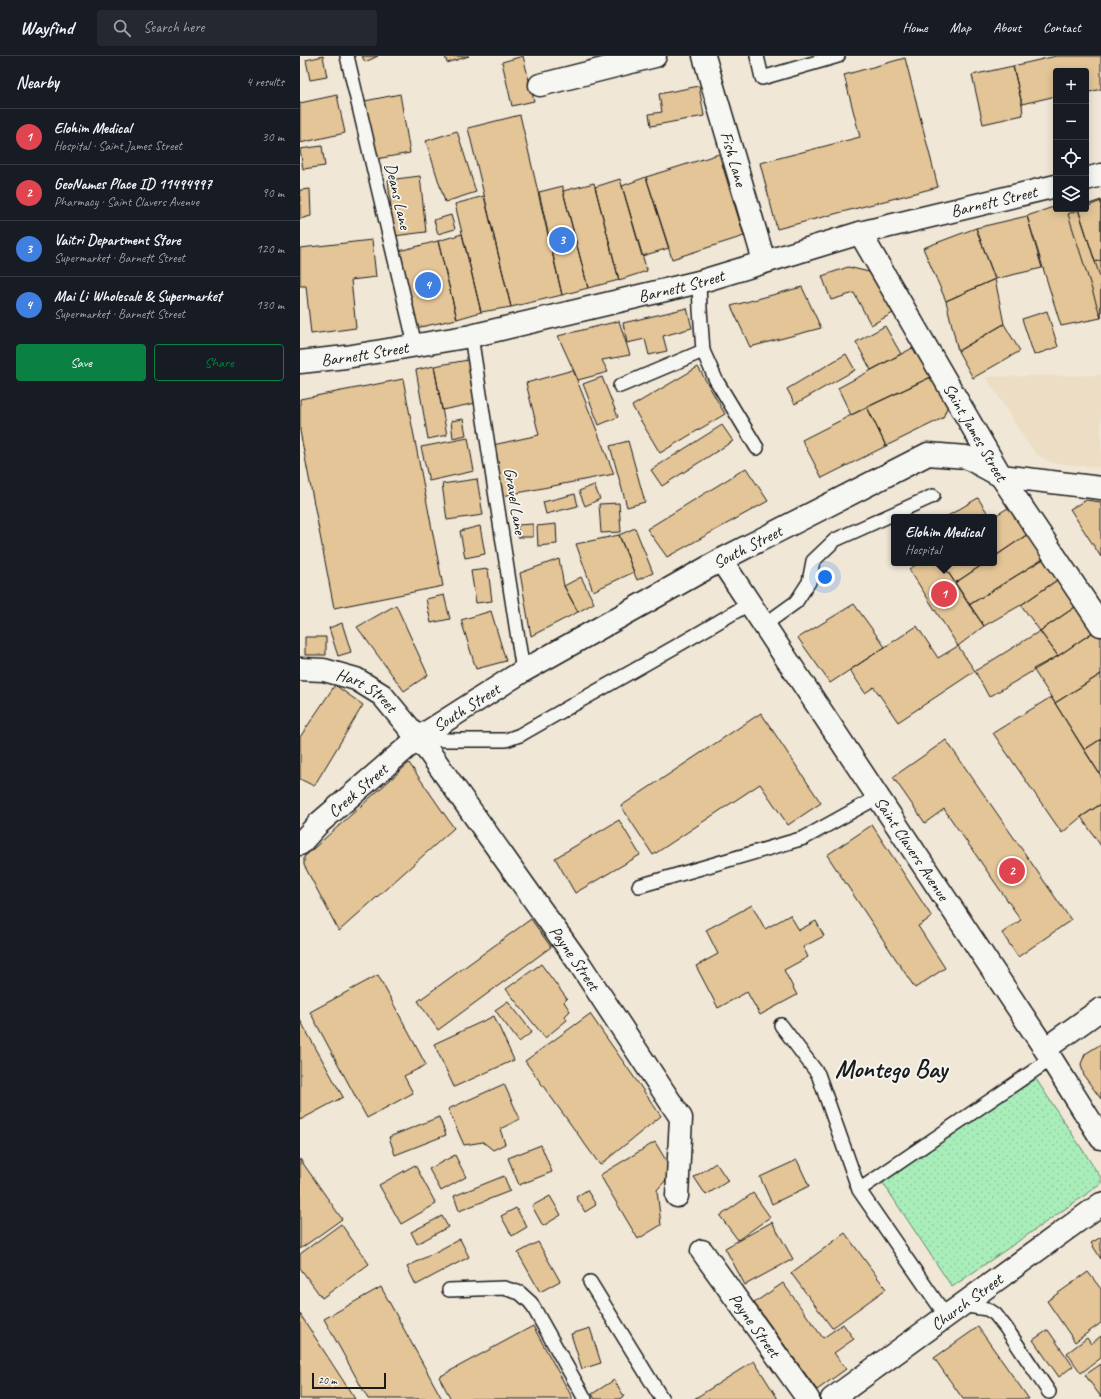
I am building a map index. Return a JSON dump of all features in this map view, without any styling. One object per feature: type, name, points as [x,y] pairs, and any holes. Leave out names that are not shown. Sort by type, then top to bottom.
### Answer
[{"type":"street","points":[[540,85],[655,56]]},
{"type":"street","name":"Fish Lane","points":[[704,56],[764,261]]},
{"type":"street","points":[[1089,178],[1101,175]]},
{"type":"street","name":"Barnett Street","points":[[300,362],[346,357],[471,336],[699,282],[860,233],[1053,187]]},
{"type":"street","name":"Saint James Street","points":[[860,233],[1001,476],[1101,625]]},
{"type":"street","name":"South Street","points":[[418,738],[523,671],[721,560],[928,454],[966,457],[1001,476],[1101,488]]},
{"type":"street","name":"Saint Clavers Avenue","points":[[721,560],[1048,1054],[1101,1138]]},
{"type":"street","name":"Hart Street","points":[[300,669],[324,670],[356,679],[382,695],[418,738]]},
{"type":"street","name":"Creek Street","points":[[300,844],[318,824],[418,738]]},
{"type":"street","name":"Payne Street","points":[[418,738],[452,783],[581,966],[681,1118],[677,1196]]},
{"type":"street","points":[[1048,1054],[1101,1009]]},
{"type":"street","name":"Church Street","points":[[832,1399],[1101,1204]]},
{"type":"street","name":"Payne Street","points":[[702,1251],[808,1399]]},
{"type":"lane","name":"Deans Lane","points":[[347,56],[415,345]]},
{"type":"lane","points":[[757,56],[762,78],[838,56]]},
{"type":"lane","points":[[699,282],[703,351],[716,380],[757,448]]},
{"type":"lane","name":"Gravel Lane","points":[[471,336],[523,671]]},
{"type":"lane","points":[[620,386],[703,351]]},
{"type":"lane","points":[[893,514],[933,496]]},
{"type":"lane","points":[[764,626],[796,602],[809,582],[814,561],[835,540],[891,515]]},
{"type":"lane","points":[[418,738],[446,740],[506,740],[520,735],[750,603]]},
{"type":"lane","points":[[639,886],[804,838],[878,797]]},
{"type":"lane","points":[[781,1026],[818,1074],[859,1190],[953,1311],[987,1309],[995,1314],[1049,1392]]},
{"type":"lane","points":[[859,1190],[1048,1054]]},
{"type":"lane","points":[[590,1282],[662,1399]]},
{"type":"lane","points":[[449,1290],[504,1288],[520,1293],[531,1303],[585,1399]]},
{"type":"shaded area","points":[[1101,375],[1101,467],[1050,462],[1036,454],[986,377]]},
{"type":"green space","points":[[1036,1079],[1101,1178],[1101,1184],[952,1287],[881,1180]]},
{"type":"building","points":[[323,56],[327,77],[310,80],[306,60]]},
{"type":"building","points":[[362,56],[378,56],[365,62]]},
{"type":"building","points":[[445,56],[469,56],[447,63]]},
{"type":"building","points":[[523,56],[534,101],[512,106],[502,62]]},
{"type":"building","points":[[1056,56],[1101,56],[1101,89],[1089,92],[1089,68],[1053,68],[1053,97],[1022,104],[1013,66]]},
{"type":"building","points":[[905,58],[938,187],[777,229],[760,163],[860,137],[844,75]]},
{"type":"building","points":[[1013,66],[1022,104],[1023,115],[983,124],[972,75]]},
{"type":"building","points":[[699,86],[704,116],[651,126],[649,114],[662,112],[659,94]]},
{"type":"building","points":[[400,94],[410,153],[376,159],[365,101]]},
{"type":"building","points":[[337,95],[345,133],[300,143],[300,103]]},
{"type":"building","points":[[520,115],[562,295],[511,307],[468,128]]},
{"type":"building","points":[[457,131],[476,192],[445,202],[426,141]]},
{"type":"building","points":[[322,146],[325,166],[303,169],[300,149]]},
{"type":"building","points":[[719,154],[744,236],[672,259],[646,177]]},
{"type":"building","points":[[420,176],[426,232],[394,236],[388,180]]},
{"type":"building","points":[[646,177],[669,248],[642,256],[622,186]]},
{"type":"building","points":[[620,179],[647,271],[619,280],[595,187]]},
{"type":"building","points":[[594,183],[619,280],[588,288],[563,191]]},
{"type":"building","points":[[563,186],[588,288],[562,295],[539,192]]},
{"type":"building","points":[[310,189],[311,216],[300,219],[300,190]]},
{"type":"building","points":[[484,196],[511,307],[481,312],[455,204]]},
{"type":"building","points":[[1101,200],[1101,260],[1095,262],[1079,212],[1089,212],[1089,204]]},
{"type":"building","points":[[1101,201],[1101,318],[1068,214],[1073,212],[1089,212],[1089,206]]},
{"type":"building","points":[[1053,207],[1053,212],[1079,212],[1101,280],[1101,318],[1061,326],[1027,216]]},
{"type":"building","points":[[451,215],[455,229],[438,234],[434,220]]},
{"type":"building","points":[[1027,216],[1042,268],[995,279],[976,228]]},
{"type":"building","points":[[976,228],[995,279],[946,301],[923,248]]},
{"type":"building","points":[[462,234],[481,312],[457,319],[438,241]]},
{"type":"building","points":[[372,240],[376,277],[351,280],[356,328],[311,334],[306,286],[300,286],[300,248]]},
{"type":"building","points":[[438,241],[457,319],[416,328],[399,251]]},
{"type":"building","points":[[848,267],[869,272],[895,312],[871,325],[854,293],[831,300],[822,276]]},
{"type":"building","points":[[995,279],[1004,324],[958,351],[946,301]]},
{"type":"building","points":[[802,287],[821,328],[750,347],[731,306]]},
{"type":"building","points":[[687,308],[692,328],[663,336],[667,351],[649,355],[645,339],[627,343],[623,323]]},
{"type":"building","points":[[1047,311],[1058,347],[1034,355],[1022,319]]},
{"type":"building","points":[[619,321],[630,355],[602,360],[608,372],[578,380],[558,336]]},
{"type":"building","points":[[1004,324],[1020,351],[973,378],[958,351]]},
{"type":"building","points":[[885,326],[901,354],[871,370],[856,342]]},
{"type":"building","points":[[920,344],[931,377],[851,415],[838,388]]},
{"type":"building","points":[[846,354],[855,370],[795,404],[787,389]]},
{"type":"building","points":[[468,360],[476,403],[442,410],[434,366]]},
{"type":"building","points":[[434,366],[447,435],[428,439],[416,370]]},
{"type":"building","points":[[698,367],[725,414],[660,453],[632,406]]},
{"type":"building","points":[[573,370],[614,474],[502,496],[493,445],[539,435],[526,383]]},
{"type":"building","points":[[602,377],[618,417],[599,425],[583,384]]},
{"type":"building","points":[[931,377],[948,405],[943,418],[886,446],[867,407]]},
{"type":"building","points":[[403,379],[443,586],[334,608],[300,431],[300,399]]},
{"type":"building","points":[[867,407],[886,446],[822,478],[802,440]]},
{"type":"building","points":[[463,419],[466,435],[453,438],[451,421]]},
{"type":"building","points":[[722,425],[733,441],[662,486],[651,470]]},
{"type":"building","points":[[468,438],[474,471],[429,481],[421,447]]},
{"type":"building","points":[[628,441],[645,502],[627,507],[610,446]]},
{"type":"building","points":[[746,468],[768,501],[667,557],[647,529]]},
{"type":"building","points":[[477,479],[483,515],[447,520],[442,484]]},
{"type":"building","points":[[594,485],[600,499],[585,506],[579,491]]},
{"type":"building","points":[[575,494],[578,506],[546,514],[543,502]]},
{"type":"building","points":[[978,498],[988,514],[951,514]]},
{"type":"building","points":[[1086,500],[1101,502],[1101,557],[1070,509]]},
{"type":"building","points":[[619,503],[621,532],[601,533],[599,504]]},
{"type":"building","points":[[1013,505],[1031,532],[997,555],[997,515]]},
{"type":"building","points":[[533,524],[533,537],[518,537],[518,525]]},
{"type":"building","points":[[556,524],[557,544],[538,546],[537,526]]},
{"type":"building","points":[[480,526],[485,554],[465,558],[460,531]]},
{"type":"building","points":[[635,528],[653,573],[637,580],[619,535]]},
{"type":"building","points":[[1031,532],[1048,556],[969,605],[955,583],[980,566],[997,566],[997,555]]},
{"type":"building","points":[[619,535],[634,572],[593,591],[576,544]]},
{"type":"building","points":[[1048,556],[1060,578],[1021,605],[984,626],[969,605]]},
{"type":"building","points":[[559,559],[564,586],[578,612],[531,636],[520,573]]},
{"type":"building","points":[[914,566],[944,566],[984,626],[958,646],[909,569]]},
{"type":"building","points":[[944,566],[980,566],[955,583]]},
{"type":"building","points":[[488,569],[492,601],[476,603],[471,571]]},
{"type":"building","points":[[581,577],[594,603],[578,612],[564,586]]},
{"type":"building","points":[[1060,578],[1078,605],[1040,631],[1021,605]]},
{"type":"building","points":[[444,595],[450,619],[431,623],[426,599]]},
{"type":"building","points":[[854,604],[885,647],[830,683],[798,638]]},
{"type":"building","points":[[396,605],[428,675],[404,691],[357,627]]},
{"type":"building","points":[[1078,605],[1096,630],[1058,656],[1040,631]]},
{"type":"building","points":[[491,611],[506,661],[476,669],[461,620]]},
{"type":"building","points":[[342,623],[351,652],[338,656],[329,628]]},
{"type":"building","points":[[917,626],[938,658],[958,646],[975,671],[898,722],[874,687],[865,693],[850,670]]},
{"type":"building","points":[[1096,630],[1101,638],[1101,674],[1055,703],[1033,669],[1058,656]]},
{"type":"building","points":[[1040,631],[1058,656],[989,697],[975,671]]},
{"type":"building","points":[[305,637],[326,637],[326,655],[305,655]]},
{"type":"building","points":[[1101,674],[1101,739],[1084,750],[1055,703]]},
{"type":"building","points":[[335,685],[363,705],[314,786],[300,779],[300,737]]},
{"type":"building","points":[[1051,697],[1101,776],[1101,804],[1081,817],[1062,833],[993,733]]},
{"type":"building","points":[[761,713],[821,803],[788,825],[760,784],[653,855],[621,806]]},
{"type":"building","points":[[1101,739],[1101,772],[1099,773],[1084,750]]},
{"type":"building","points":[[946,740],[1071,920],[1018,957],[1002,933],[1021,920],[944,809],[925,823],[893,777]]},
{"type":"building","points":[[409,763],[454,828],[339,931],[304,865],[304,857]]},
{"type":"building","points":[[1101,804],[1101,846],[1081,817]]},
{"type":"building","points":[[619,820],[640,855],[575,893],[555,858]]},
{"type":"building","points":[[872,825],[932,917],[918,926],[945,968],[915,988],[827,855]]},
{"type":"building","points":[[752,905],[765,929],[790,915],[799,930],[816,921],[824,936],[803,947],[808,957],[784,970],[797,995],[760,1015],[747,992],[718,1008],[696,966],[718,954],[706,930]]},
{"type":"building","points":[[531,919],[551,947],[438,1030],[418,1001]]},
{"type":"building","points":[[541,964],[567,999],[564,1002],[570,1011],[565,1016],[567,1020],[545,1038],[506,989]]},
{"type":"building","points":[[378,975],[426,1065],[404,1076],[413,1093],[367,1118],[310,1012]]},
{"type":"building","points":[[508,1001],[532,1032],[519,1042],[495,1010]]},
{"type":"building","points":[[590,1014],[661,1116],[600,1165],[525,1061]]},
{"type":"building","points":[[494,1016],[514,1060],[454,1087],[434,1044]]},
{"type":"building","points":[[300,1020],[343,1097],[300,1120]]},
{"type":"building","points":[[1101,1044],[1101,1099],[1084,1076],[1081,1064],[1085,1054]]},
{"type":"building","points":[[504,1084],[520,1119],[500,1129],[505,1144],[493,1150],[483,1142],[464,1145],[448,1109]]},
{"type":"building","points":[[439,1117],[446,1135],[395,1155],[389,1137]]},
{"type":"building","points":[[655,1142],[673,1172],[657,1190],[661,1225],[638,1239],[600,1175]]},
{"type":"building","points":[[541,1145],[552,1172],[519,1185],[508,1158]]},
{"type":"building","points":[[455,1155],[466,1177],[441,1191],[429,1169]]},
{"type":"building","points":[[300,1159],[342,1219],[300,1249]]},
{"type":"building","points":[[797,1160],[809,1186],[772,1204],[760,1177]]},
{"type":"building","points":[[716,1163],[728,1181],[706,1195],[694,1177]]},
{"type":"building","points":[[415,1165],[436,1204],[401,1224],[379,1185]]},
{"type":"building","points":[[504,1176],[510,1191],[459,1211],[454,1196]]},
{"type":"building","points":[[587,1190],[596,1205],[585,1212],[576,1197]]},
{"type":"building","points":[[753,1193],[770,1217],[738,1240],[720,1216]]},
{"type":"building","points":[[550,1196],[561,1215],[543,1226],[532,1206]]},
{"type":"building","points":[[516,1208],[527,1227],[512,1236],[501,1216]]},
{"type":"building","points":[[442,1216],[448,1227],[417,1244],[411,1232]]},
{"type":"building","points":[[772,1222],[793,1259],[745,1285],[725,1248]]},
{"type":"building","points":[[341,1224],[369,1264],[322,1298],[300,1268],[300,1254]]},
{"type":"building","points":[[845,1233],[886,1289],[832,1328],[791,1273]]},
{"type":"building","points":[[1101,1237],[1101,1259],[1091,1243]]},
{"type":"building","points":[[460,1239],[469,1257],[416,1285],[407,1267]]},
{"type":"building","points":[[538,1242],[560,1281],[540,1292],[518,1253]]},
{"type":"building","points":[[1088,1272],[1101,1289],[1101,1323],[1075,1342],[1047,1301]]},
{"type":"building","points":[[783,1283],[823,1338],[843,1324],[854,1339],[834,1353],[846,1369],[817,1390],[754,1303]]},
{"type":"building","points":[[381,1287],[442,1399],[368,1399],[324,1319]]},
{"type":"building","points":[[300,1314],[355,1399],[300,1399]]},
{"type":"building","points":[[533,1326],[573,1399],[451,1399],[439,1377]]},
{"type":"building","points":[[978,1327],[1029,1399],[963,1399],[934,1358]]},
{"type":"building","points":[[590,1328],[601,1363],[582,1369],[571,1334]]},
{"type":"building","points":[[1048,1330],[1073,1366],[1059,1377],[1033,1340]]},
{"type":"building","points":[[1101,1336],[1101,1358],[1081,1373],[1067,1353],[1087,1338],[1091,1344]]},
{"type":"building","points":[[754,1361],[778,1399],[694,1399]]},
{"type":"building","points":[[1101,1364],[1101,1397],[1085,1375]]},
{"type":"building","points":[[614,1380],[624,1396],[619,1399],[595,1399],[592,1394]]},
{"type":"place","name":"Vaitri Department Store","points":[[562,240]]},
{"type":"place","name":"Mai Li Wholesale & Supermarket","points":[[428,285]]},
{"type":"place","name":"Elohim Medical","points":[[944,594]]},
{"type":"place","name":"GeoNames Place ID 11494997","points":[[1012,871]]},
{"type":"district","name":"Montego Bay","points":[[891,1069]]}]
